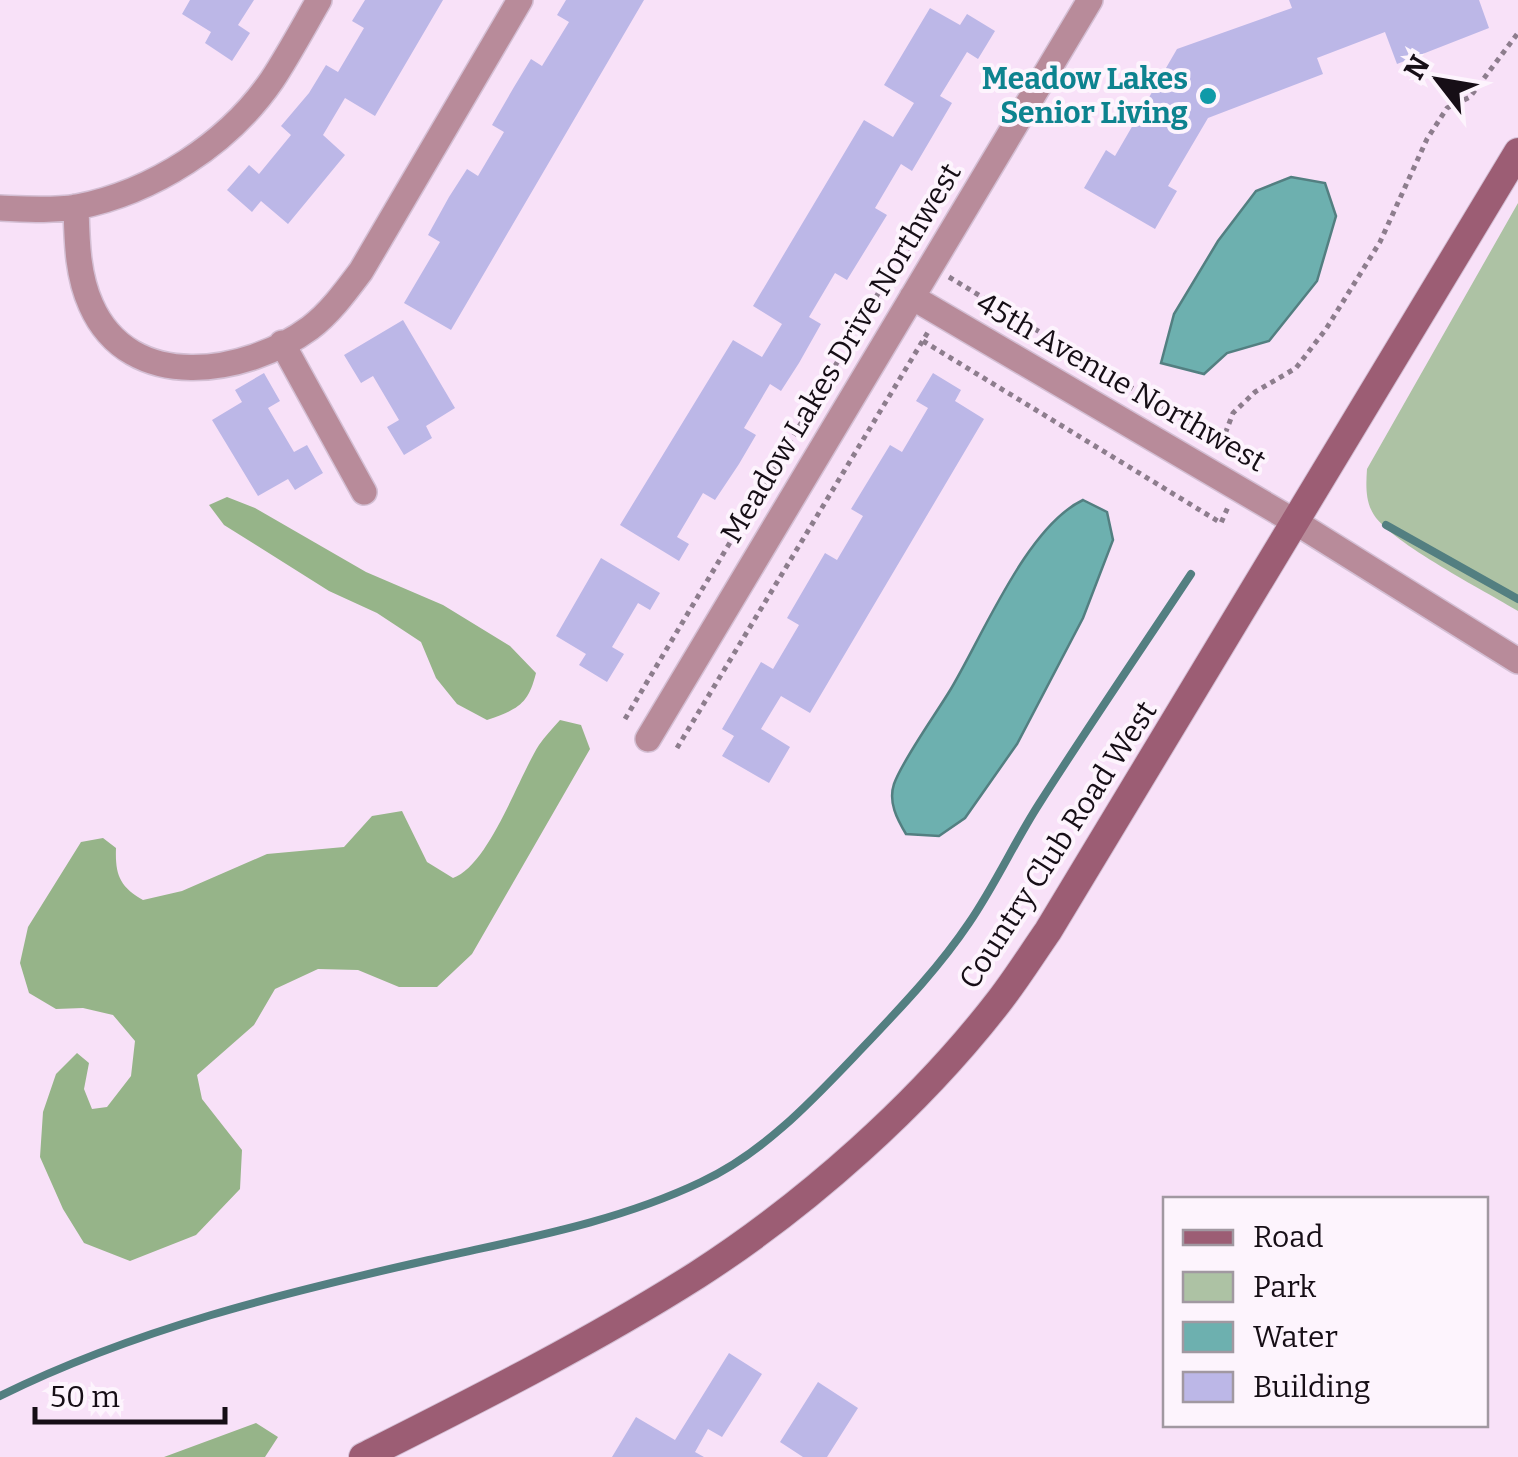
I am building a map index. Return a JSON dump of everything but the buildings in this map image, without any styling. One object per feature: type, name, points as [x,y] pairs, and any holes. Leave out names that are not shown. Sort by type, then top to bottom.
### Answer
[{"type":"main road","name":"Country Club Road West","points":[[363,1457],[586,1342],[699,1274],[863,1146],[935,1075],[1000,1000],[1048,931],[1518,152]]},
{"type":"street","points":[[0,208],[76,207],[166,175],[208,148],[271,81],[319,0]]},
{"type":"street","points":[[76,207],[77,252],[92,309],[118,340],[142,356],[190,370],[218,367],[282,343],[310,328],[361,271],[520,0]]},
{"type":"street","name":"Meadow Lakes Drive Northwest","points":[[648,739],[1090,0]]},
{"type":"street","name":"45th Avenue Northwest","points":[[912,296],[1297,523],[1518,662]]},
{"type":"street","points":[[282,343],[364,492]]},
{"type":"path","points":[[1222,442],[1234,413],[1255,392],[1296,368],[1326,329],[1380,242],[1427,138],[1447,108],[1470,97],[1518,33]]},
{"type":"path","points":[[625,719],[904,250]]},
{"type":"path","points":[[676,748],[923,342],[1221,523],[1249,466],[1222,442],[958,282]]},
{"type":"green space","points":[[1518,203],[1518,611],[1399,539],[1374,515],[1366,486],[1367,469]]},
{"type":"shaded area","points":[[227,497],[255,508],[366,572],[443,605],[510,646],[536,673],[525,699],[514,709],[487,720],[457,704],[436,678],[421,642],[377,613],[329,591],[224,525],[209,505]]},
{"type":"shaded area","points":[[560,720],[581,725],[590,749],[472,954],[437,987],[399,987],[358,970],[318,969],[275,989],[254,1025],[197,1075],[202,1099],[242,1150],[240,1189],[196,1235],[130,1261],[84,1243],[63,1209],[40,1157],[43,1112],[56,1074],[77,1053],[89,1063],[84,1089],[92,1109],[107,1107],[131,1076],[135,1041],[113,1015],[83,1008],[56,1009],[29,993],[20,963],[28,927],[81,842],[103,838],[116,848],[120,879],[143,900],[182,891],[267,854],[344,847],[372,816],[402,811],[427,862],[453,878],[479,856],[539,745]]},
{"type":"shaded area","points":[[256,1423],[278,1437],[265,1457],[164,1457]]},
{"type":"water","points":[[1291,177],[1325,183],[1336,216],[1317,281],[1269,341],[1227,353],[1204,374],[1161,363],[1174,314],[1218,241],[1256,191]]},
{"type":"water","points":[[1083,500],[1107,512],[1113,540],[1083,618],[1017,744],[965,818],[939,836],[906,834],[892,797],[904,763],[1024,558],[1062,514]]},
{"type":"waterway","points":[[1386,525],[1518,599]]},
{"type":"waterway","points":[[0,1396],[103,1351],[210,1315],[635,1209],[701,1182],[748,1154],[832,1080],[946,954],[1191,574]]},
{"type":"place","name":"Meadow Lakes Senior Living","points":[[1208,96]]}]
